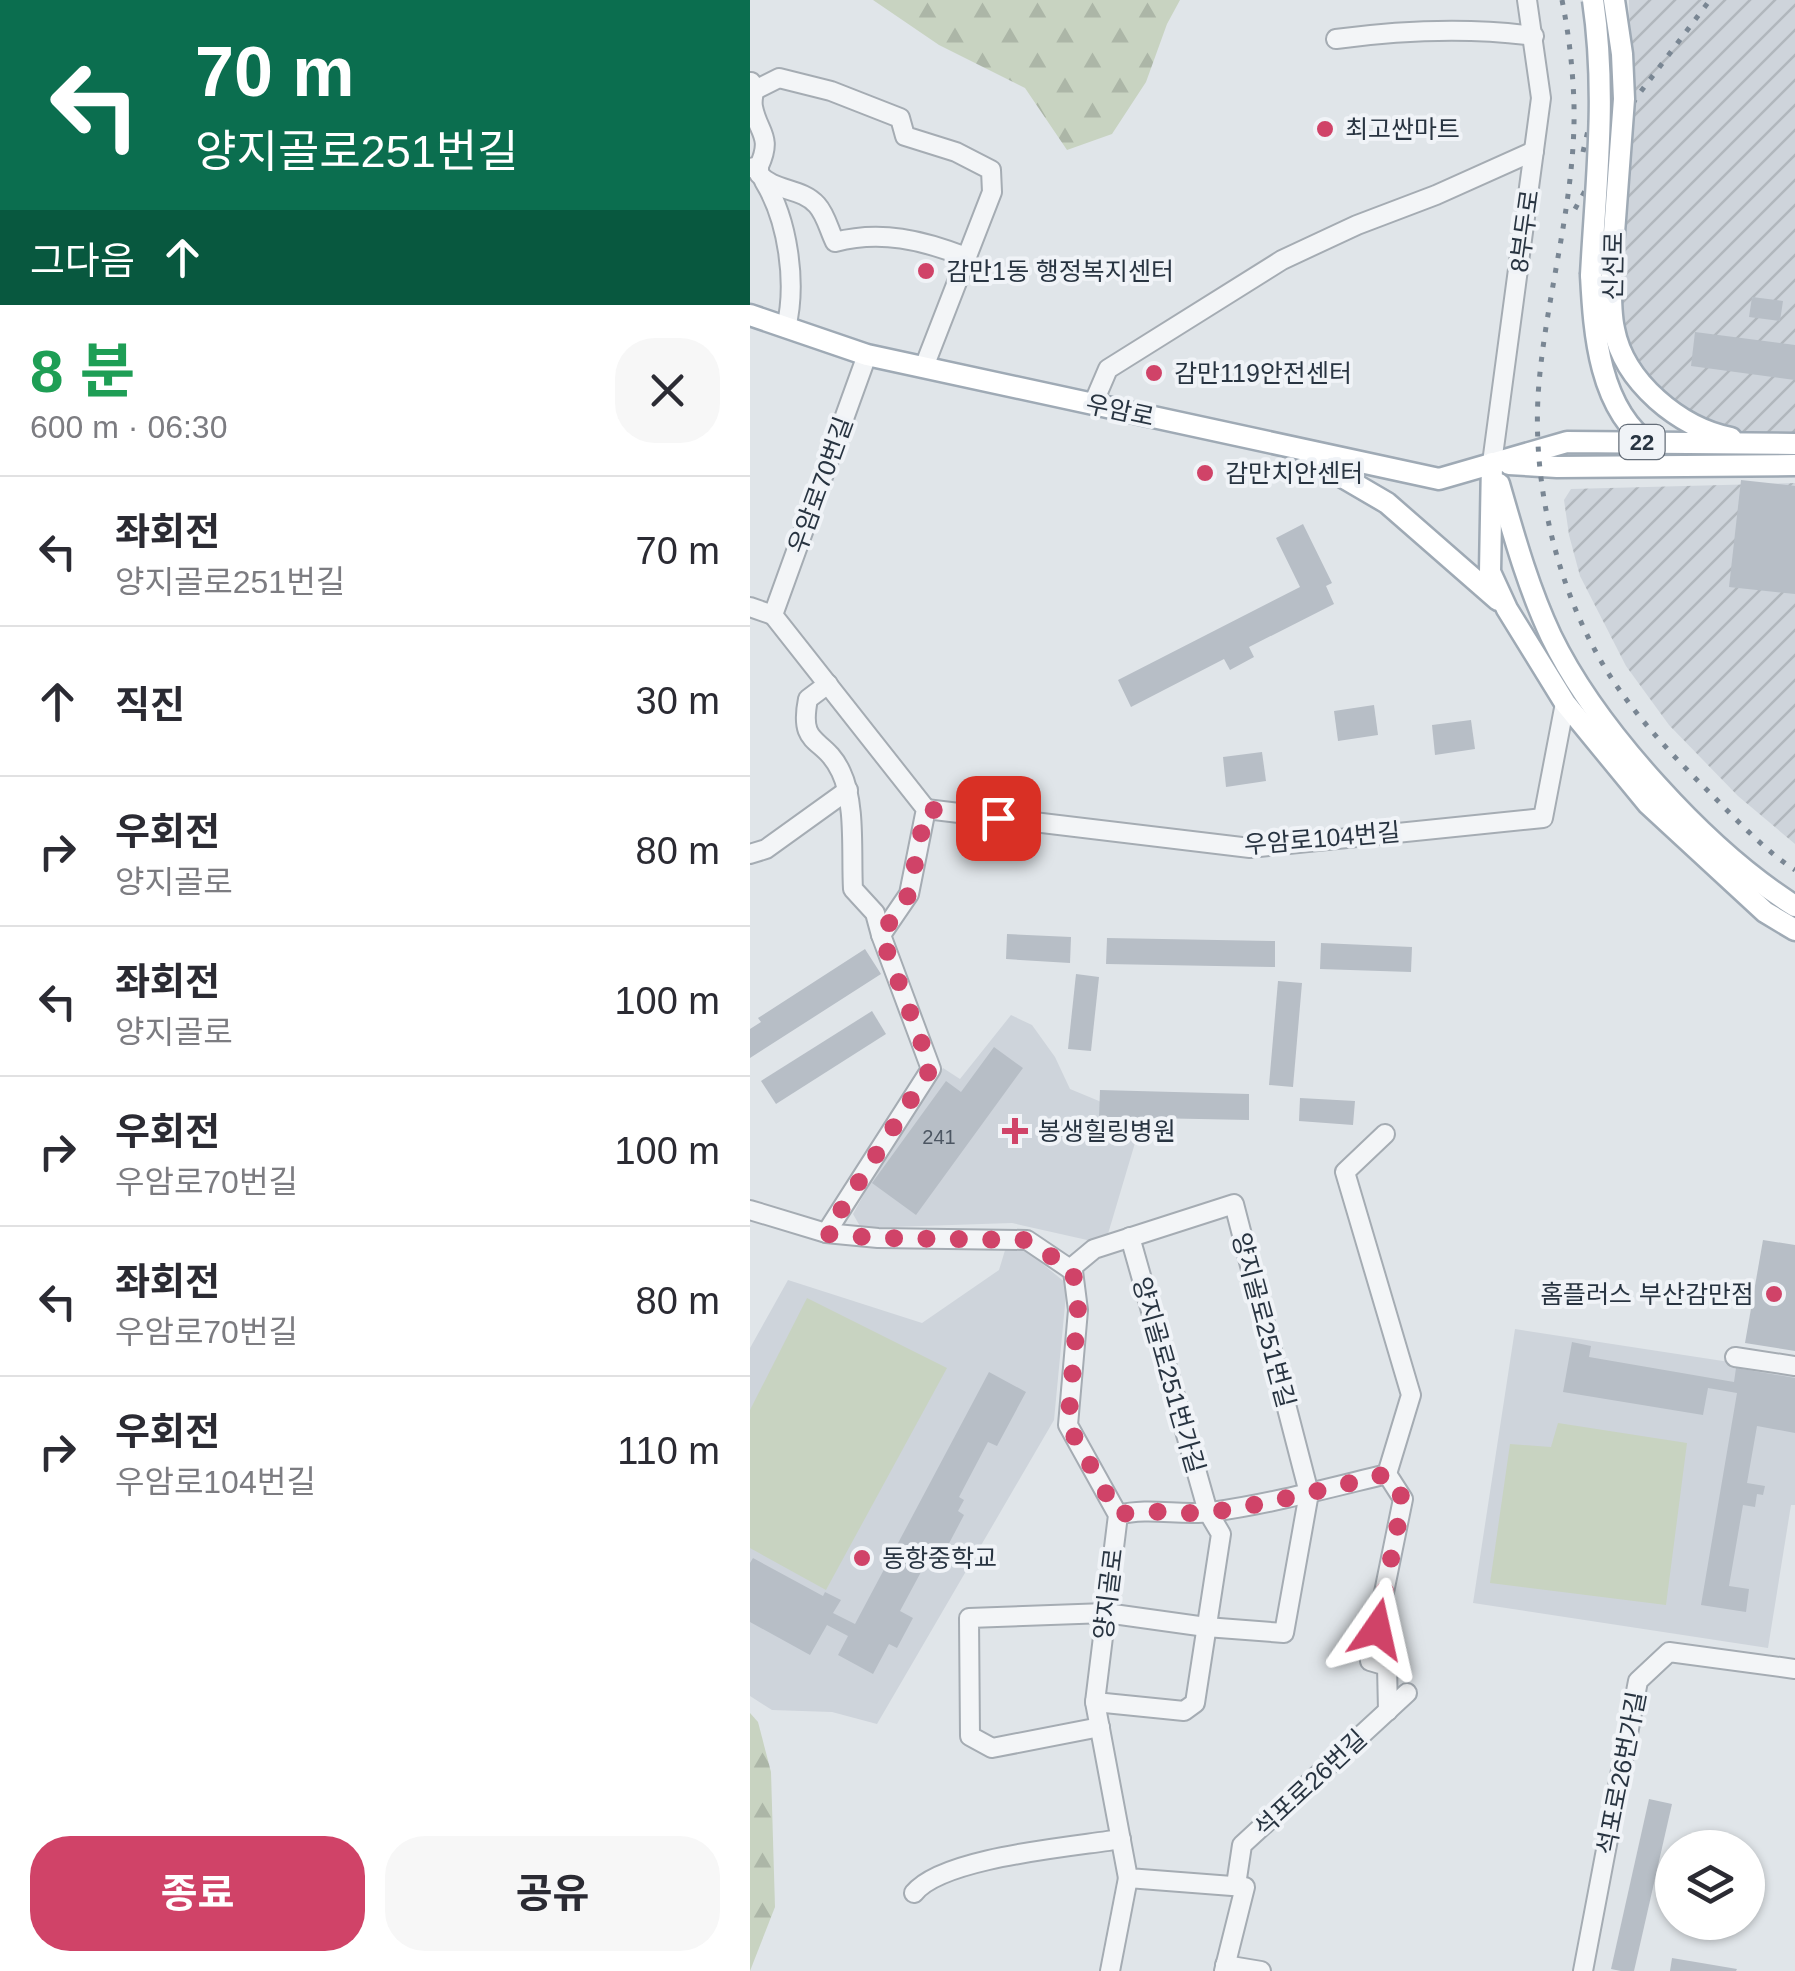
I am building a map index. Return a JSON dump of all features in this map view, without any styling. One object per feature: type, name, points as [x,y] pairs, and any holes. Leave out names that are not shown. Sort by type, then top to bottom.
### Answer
[{"type":"main road","name":"신선로","points":[[1593,0],[1602,88],[1601,274],[1614,330],[1636,374],[1655,398],[1689,423],[1714,435],[1767,445]]},
{"type":"main road","name":"신선로","points":[[1614,0],[1624,99],[1595,338],[1617,403],[1645,442],[1682,467]]},
{"type":"main road","name":"우암로","points":[[750,315],[867,355],[1439,479],[1492,463]]},
{"type":"main road","name":"22","points":[[1492,463],[1566,442],[1795,444]]},
{"type":"main road","points":[[1296,449],[1387,503],[1507,608]]},
{"type":"main road","name":"22","points":[[1492,463],[1557,467],[1795,466]]},
{"type":"main road","points":[[1492,463],[1490,572],[1507,608],[1565,703],[1648,804],[1765,912],[1795,930]]},
{"type":"main road","points":[[1492,463],[1530,590],[1588,696],[1654,784],[1722,848],[1795,906]]},
{"type":"street","name":"8부두로","points":[[1492,463],[1542,98],[1527,0]]},
{"type":"street","points":[[1336,39],[1402,30],[1471,29],[1534,36]]},
{"type":"street","points":[[786,328],[793,293],[784,236],[772,194],[758,171],[766,135],[752,110],[753,86],[779,78],[832,91],[900,118],[905,136],[956,152],[992,170],[992,192],[924,367]]},
{"type":"street","points":[[1092,404],[1108,369],[1282,260],[1534,151]]},
{"type":"street","points":[[758,171],[810,198],[824,216],[835,242],[858,236],[909,238],[966,258]]},
{"type":"street","name":"우암로70번길","points":[[773,615],[867,355]]},
{"type":"street","points":[[750,607],[773,615],[926,809],[909,894],[881,935]]},
{"type":"street","points":[[826,1234],[931,1068],[874,912],[852,890],[848,790],[840,768],[809,736],[804,721],[808,698],[828,684]]},
{"type":"street","name":"우암로104번길","points":[[926,809],[1250,848],[1543,818],[1565,703]]},
{"type":"street","points":[[750,854],[766,849],[848,790]]},
{"type":"street","points":[[1385,1134],[1344,1172],[1411,1395],[1387,1474],[1403,1499],[1370,1661],[1387,1666],[1388,1711]]},
{"type":"street","name":"양지골로251번길","points":[[1070,1269],[1094,1249],[1234,1204],[1309,1493],[1284,1633],[1206,1628]]},
{"type":"street","points":[[750,1210],[826,1234],[1027,1240],[1070,1269]]},
{"type":"street","name":"양지골로251번가길","points":[[1095,1702],[1184,1710],[1195,1704],[1221,1534],[1208,1512],[1130,1237]]},
{"type":"street","name":"양지골로","points":[[1070,1269],[1078,1310],[1068,1425],[1118,1515],[1095,1702],[1128,1878],[1110,1971]]},
{"type":"street","points":[[1735,1357],[1795,1366]]},
{"type":"street","points":[[1118,1515],[1135,1510],[1208,1512],[1387,1474]]},
{"type":"street","points":[[1100,1727],[992,1748],[970,1736],[969,1618],[1106,1613],[1206,1628]]},
{"type":"street","name":"석포로26번가길","points":[[1583,1971],[1638,1682],[1669,1652],[1795,1669]]},
{"type":"street","name":"석포로26번길","points":[[1236,1885],[1242,1845],[1407,1694]]},
{"type":"street","points":[[914,1894],[922,1883],[972,1864],[1121,1840]]},
{"type":"street","points":[[1128,1878],[1245,1886],[1224,1968],[1261,1971]]},
{"type":"shaded area","points":[[1629,0],[1795,0],[1795,437],[1717,432],[1650,384],[1627,342],[1619,313],[1618,280],[1631,117]]},
{"type":"shaded area","points":[[1795,483],[1795,844],[1738,796],[1669,725],[1626,666],[1580,576],[1564,500],[1571,489]]},
{"type":"shaded area","name":"봉생힐링병원","points":[[1011,1015],[1032,1025],[1055,1057],[1070,1089],[1099,1101],[1121,1119],[1135,1143],[1105,1244],[1012,1223],[861,1228],[853,1214],[890,1147],[943,1068],[960,1079]]},
{"type":"shaded area","name":"동항중학교","points":[[1006,1247],[1022,1247],[1067,1284],[1054,1420],[877,1724],[832,1712],[772,1710],[750,1696],[750,1348],[788,1280],[922,1323],[999,1270]]},
{"type":"shaded area","points":[[1515,1329],[1795,1372],[1795,1505],[1791,1505],[1768,1648],[1473,1603]]},
{"type":"green space","points":[[873,0],[1180,0],[1146,82],[1112,134],[1067,150],[1025,88],[939,45]]},
{"type":"green space","points":[[807,1298],[947,1368],[826,1590],[750,1548],[750,1410]]},
{"type":"green space","points":[[1558,1423],[1687,1443],[1666,1605],[1490,1583],[1510,1444],[1551,1447]]},
{"type":"green space","points":[[750,1713],[758,1722],[771,1772],[775,1907],[750,1971]]},
{"type":"building","points":[[1752,297],[1783,301],[1780,321],[1749,317]]},
{"type":"building","points":[[1695,332],[1795,345],[1795,380],[1691,366]]},
{"type":"building","points":[[1741,480],[1795,486],[1795,594],[1729,587]]},
{"type":"building","points":[[1303,524],[1332,583],[1326,586],[1334,604],[1249,647],[1254,657],[1230,670],[1224,659],[1131,707],[1118,680],[1300,587],[1276,538]]},
{"type":"building","points":[[1374,705],[1378,735],[1338,741],[1334,711]]},
{"type":"building","points":[[1471,720],[1475,749],[1435,755],[1432,725]]},
{"type":"building","points":[[1262,752],[1266,781],[1226,787],[1223,757]]},
{"type":"building","points":[[1007,934],[1071,937],[1070,963],[1006,959]]},
{"type":"building","points":[[1107,938],[1275,941],[1275,967],[1106,964]]},
{"type":"building","points":[[1321,943],[1412,947],[1411,972],[1320,969]]},
{"type":"building","points":[[865,949],[881,974],[750,1058],[750,1029],[761,1022],[758,1018]]},
{"type":"building","points":[[1076,974],[1099,977],[1091,1051],[1068,1049]]},
{"type":"building","points":[[1278,981],[1302,983],[1293,1087],[1269,1085]]},
{"type":"building","points":[[872,1011],[886,1034],[776,1104],[761,1081]]},
{"type":"building","points":[[994,1047],[1023,1068],[916,1215],[872,1183],[946,1081],[961,1092]]},
{"type":"building","points":[[1100,1090],[1249,1094],[1249,1120],[1099,1117]]},
{"type":"building","points":[[1300,1098],[1355,1101],[1353,1125],[1299,1121]]},
{"type":"building","name":"홈플러스 부산감만점","points":[[1763,1240],[1795,1245],[1795,1351],[1745,1343]]},
{"type":"building","points":[[1572,1342],[1591,1346],[1589,1357],[1734,1382],[1736,1368],[1795,1378],[1795,1433],[1757,1426],[1747,1483],[1765,1486],[1763,1495],[1757,1494],[1755,1507],[1743,1505],[1729,1586],[1749,1589],[1746,1612],[1701,1605],[1737,1393],[1708,1388],[1703,1415],[1563,1392]]},
{"type":"building","points":[[989,1372],[1026,1392],[997,1446],[988,1442],[959,1497],[964,1500],[958,1511],[964,1515],[945,1551],[935,1546],[900,1611],[913,1618],[897,1648],[889,1644],[873,1674],[838,1655],[848,1636],[827,1625],[810,1655],[750,1622],[753,1558],[823,1596],[825,1592],[841,1600],[833,1613],[855,1624]]},
{"type":"building","points":[[1649,1799],[1672,1804],[1666,1830],[1655,1830],[1655,1879],[1634,1971],[1611,1969]]},
{"type":"building","points":[[1672,1958],[1737,1969],[1670,1971]]},
{"type":"railway","points":[[1562,0],[1573,79],[1573,140],[1537,417],[1542,487],[1557,557],[1597,654],[1635,711],[1741,824],[1795,870]]},
{"type":"railway","points":[[1583,152],[1618,0]]},
{"type":"railway","points":[[1575,209],[1636,98],[1710,0]]},
{"type":"place","name":"최고싼마트","points":[[1325,129]]},
{"type":"place","name":"감만1동 행정복지센터","points":[[926,271]]},
{"type":"place","name":"감만119안전센터","points":[[1154,373]]},
{"type":"place","name":"감만치안센터","points":[[1205,473]]},
{"type":"place","name":"봉생힐링병원","points":[[1015,1131]]},
{"type":"place","name":"홈플러스 부산감만점","points":[[1774,1294]]},
{"type":"place","name":"동항중학교","points":[[862,1558]]},
{"type":"route","points":[[998,818],[926,809],[909,894],[881,935],[931,1068],[826,1234],[1027,1240],[1073,1271],[1078,1310],[1068,1425],[1118,1515],[1135,1510],[1208,1512],[1387,1474],[1403,1499],[1377,1629]]}]
